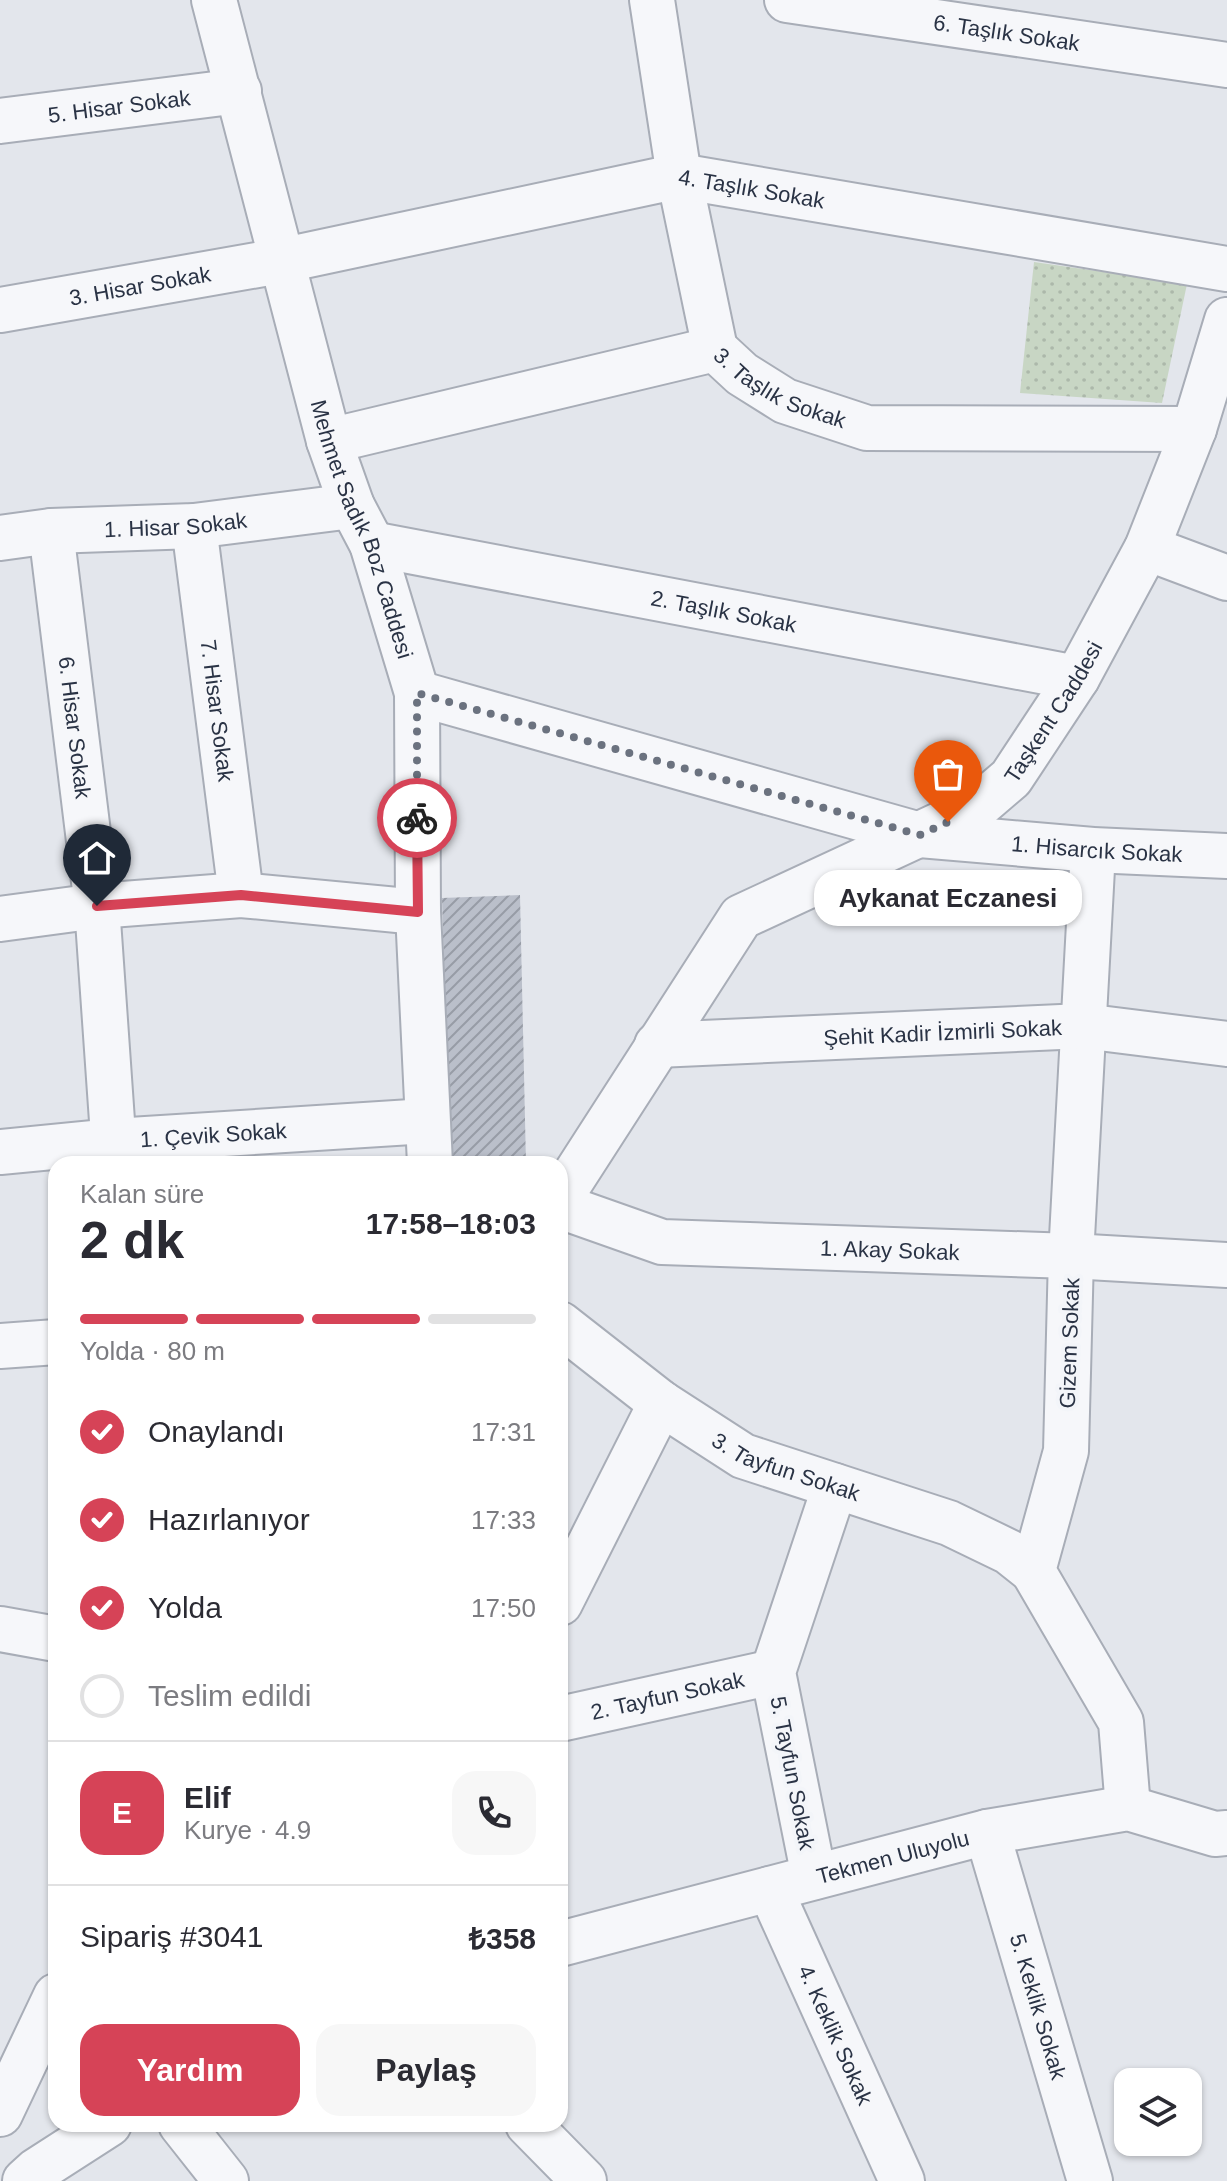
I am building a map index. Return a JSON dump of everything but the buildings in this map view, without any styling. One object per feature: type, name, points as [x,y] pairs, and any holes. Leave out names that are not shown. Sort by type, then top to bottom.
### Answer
[{"type":"street","name":"Mehmet Sadık Boz Caddesi","points":[[214,0],[329,441],[352,506],[372,544],[417,693],[418,912],[429,1156]]},
{"type":"street","points":[[652,0],[679,176],[715,349]]},
{"type":"street","name":"6. Taşlık Sokak","points":[[787,0],[1227,65]]},
{"type":"street","name":"5. Hisar Sokak","points":[[0,121],[239,91]]},
{"type":"street","name":"4. Taşlık Sokak","points":[[280,261],[679,176],[1227,269]]},
{"type":"street","name":"3. Hisar Sokak","points":[[0,310],[280,261]]},
{"type":"street","name":"Taşkent Caddesi","points":[[568,1185],[741,917],[976,808],[1011,778],[1077,678],[1147,548],[1194,429],[1227,320]]},
{"type":"street","name":"3. Taşlık Sokak","points":[[329,441],[715,349],[742,374],[785,401],[867,428],[1194,429]]},
{"type":"street","name":"1. Hisar Sokak","points":[[0,538],[51,531],[194,526],[352,506]]},
{"type":"street","name":"7. Hisar Sokak","points":[[194,526],[241,895]]},
{"type":"street","name":"6. Hisar Sokak","points":[[51,531],[97,906],[115,1152]]},
{"type":"street","name":"2. Taşlık Sokak","points":[[372,544],[1077,678]]},
{"type":"street","points":[[1147,548],[1227,578]]},
{"type":"street","name":"1. Hisarcık Sokak","points":[[417,693],[920,835],[1093,850],[1227,856]]},
{"type":"street","name":"Gizem Sokak","points":[[1033,1571],[1066,1451],[1071,1256],[1093,850]]},
{"type":"street","points":[[0,919],[97,906],[241,895],[418,912]]},
{"type":"street","name":"Şehit Kadir İzmirli Sokak","points":[[657,1045],[1083,1026],[1227,1044]]},
{"type":"street","name":"1. Çevik Sokak","points":[[0,1152],[115,1152],[427,1121]]},
{"type":"street","name":"1. Akay Sokak","points":[[568,1209],[662,1242],[1071,1256],[1227,1265]]},
{"type":"street","name":"3. Tayfun Sokak","points":[[568,1330],[661,1403],[743,1456],[949,1523],[1009,1552],[1033,1571]]},
{"type":"street","points":[[0,1346],[48,1343]]},
{"type":"street","points":[[568,1587],[661,1403]]},
{"type":"street","name":"5. Tayfun Sokak","points":[[814,1877],[773,1672],[835,1486]]},
{"type":"street","points":[[1033,1571],[1121,1722],[1128,1808]]},
{"type":"street","points":[[0,1629],[48,1638]]},
{"type":"street","name":"2. Tayfun Sokak","points":[[568,1717],[773,1672]]},
{"type":"street","name":"Tekmen Uluyolu","points":[[568,1942],[987,1832],[1128,1808],[1223,1839]]},
{"type":"street","name":"5. Keklik Sokak","points":[[987,1832],[1090,2181]]},
{"type":"street","name":"4. Keklik Sokak","points":[[770,1889],[902,2181]]},
{"type":"street","points":[[0,2114],[48,2013]]},
{"type":"street","points":[[25,2181],[97,2132]]},
{"type":"street","points":[[187,2132],[226,2181]]},
{"type":"street","points":[[536,2132],[584,2181]]},
{"type":"green space","points":[[1034,262],[1187,284],[1162,403],[1020,393]]},
{"type":"way so far","points":[[417,818],[417,693],[920,835],[948,822]]},
{"type":"place","name":"Aykanat Eczanesi","points":[[948,822]]},
{"type":"route","points":[[97,906],[241,895],[418,912],[417,818]]}]
